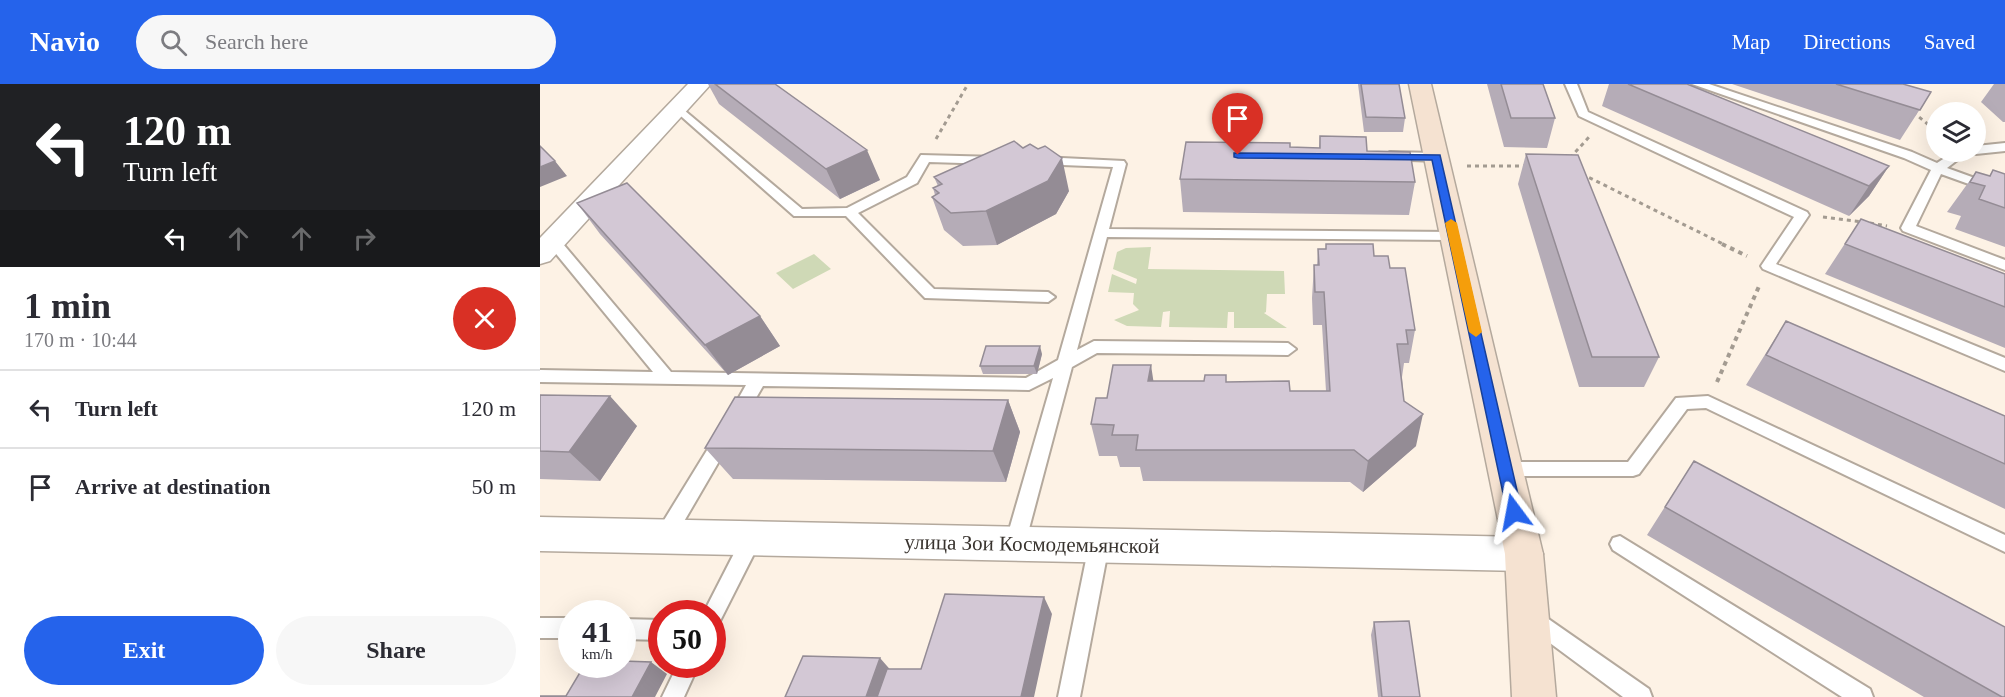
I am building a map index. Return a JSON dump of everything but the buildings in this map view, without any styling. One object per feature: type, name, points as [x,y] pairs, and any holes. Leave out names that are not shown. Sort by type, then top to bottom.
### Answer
[{"type":"main road","points":[[1420,84],[1524,554],[1534,697]]},
{"type":"street","points":[[546,248],[699,84]]},
{"type":"street","name":"улица Зои Космодемьянской","points":[[540,534],[1524,554]]},
{"type":"lane","points":[[1571,84],[1583,114],[1802,214],[1768,266],[2005,365]]},
{"type":"lane","points":[[1698,84],[1908,155],[2005,193]]},
{"type":"lane","points":[[678,108],[799,213],[849,212],[912,180],[926,158],[1005,160]]},
{"type":"lane","points":[[1986,149],[2005,147]]},
{"type":"lane","points":[[1376,156],[1437,162]]},
{"type":"lane","points":[[1015,544],[1120,164],[1028,161]]},
{"type":"lane","points":[[1947,162],[1938,168],[1908,228],[2005,265]]},
{"type":"lane","points":[[849,212],[930,294],[1048,297]]},
{"type":"lane","points":[[1101,233],[1454,236]]},
{"type":"lane","points":[[546,248],[667,378]]},
{"type":"lane","points":[[540,376],[1029,384],[1094,347],[1288,349]]},
{"type":"lane","points":[[665,536],[758,380]]},
{"type":"lane","points":[[1505,469],[1633,469],[1682,403],[1708,402],[2005,544]]},
{"type":"lane","points":[[720,600],[752,538]]},
{"type":"lane","points":[[1620,544],[1862,697]]},
{"type":"lane","points":[[1069,697],[1099,545]]},
{"type":"lane","points":[[1528,615],[1641,697]]},
{"type":"lane","points":[[540,628],[558,628]]},
{"type":"lane","points":[[673,697],[682,678]]},
{"type":"path","points":[[926,158],[968,84]]},
{"type":"path","points":[[1911,111],[1926,123]]},
{"type":"path","points":[[1564,165],[1602,122]]},
{"type":"path","points":[[1437,162],[1529,166]]},
{"type":"path","points":[[1574,170],[1768,266],[1708,402]]},
{"type":"path","points":[[1802,214],[1908,228]]},
{"type":"green space","points":[[1151,247],[1148,269],[1284,271],[1285,294],[1267,294],[1266,312],[1264,313],[1287,328],[1234,328],[1234,312],[1228,312],[1227,328],[1169,327],[1170,311],[1163,312],[1161,327],[1127,326],[1114,320],[1139,310],[1133,304],[1134,293],[1108,292],[1112,274],[1136,284],[1137,279],[1113,269],[1117,252],[1126,248]]},
{"type":"green space","points":[[814,254],[831,269],[793,289],[776,273]]},
{"type":"slow traffic","points":[[1451,223],[1476,332]]},
{"type":"route","points":[[1238,155],[1436,157],[1514,512]]}]
